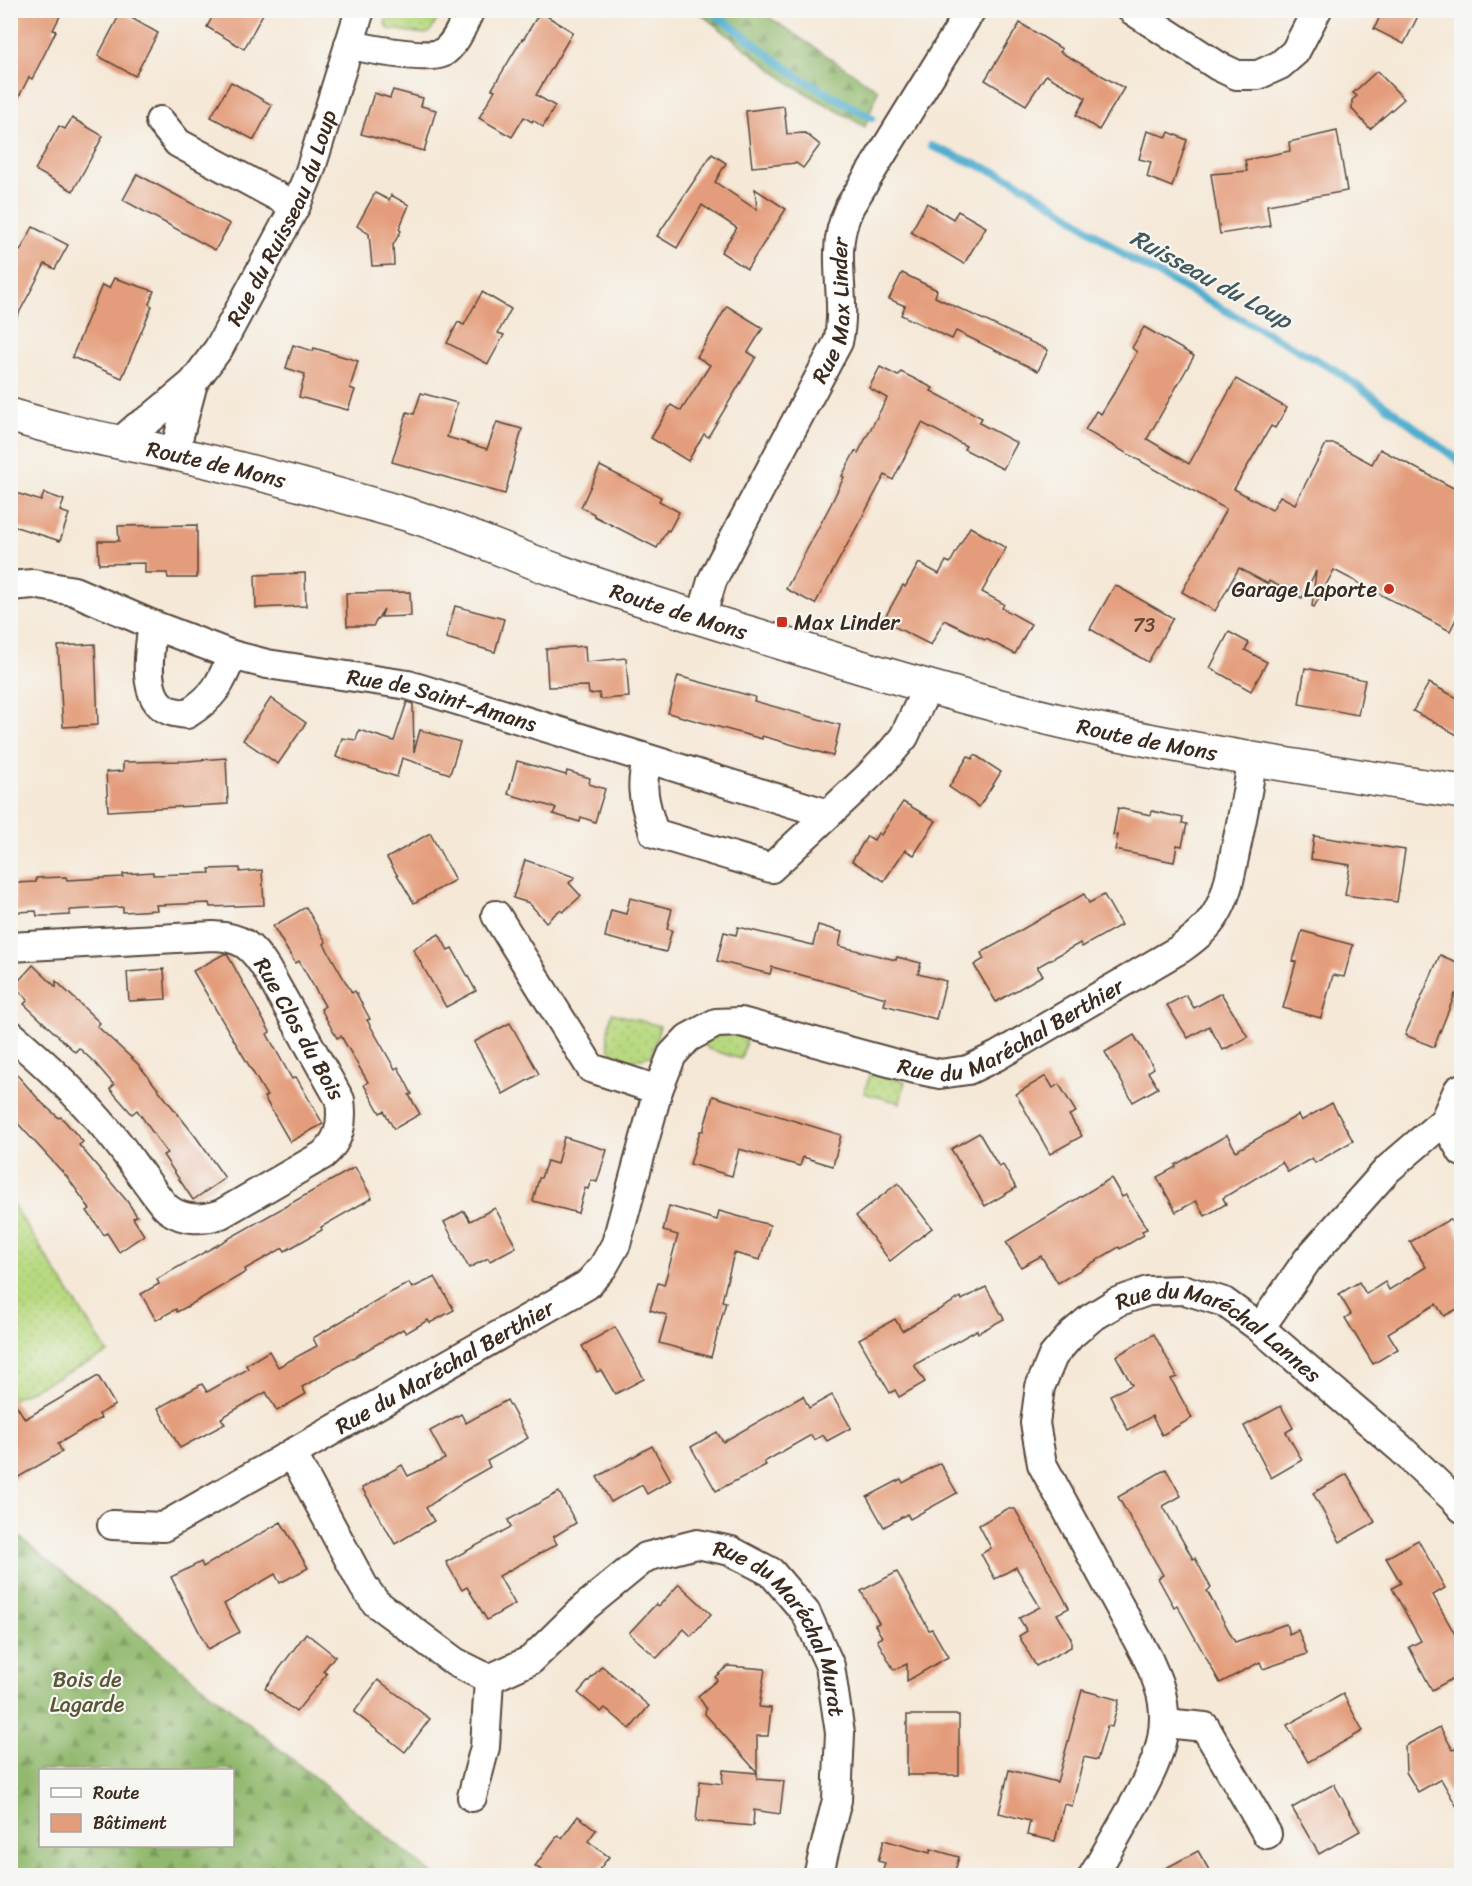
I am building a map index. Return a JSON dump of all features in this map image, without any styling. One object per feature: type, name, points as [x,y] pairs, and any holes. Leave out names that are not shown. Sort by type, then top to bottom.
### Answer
[{"type":"main road","name":"Route de Mons","points":[[10,415],[119,443],[174,454],[408,515],[462,533],[567,574],[701,618],[928,686],[1063,721],[1170,743],[1461,792]]},
{"type":"street","name":"Rue du Ruisseau du Loup","points":[[119,443],[193,383],[219,348],[296,205],[310,171],[360,10]]},
{"type":"street","points":[[349,44],[366,49],[428,56],[441,53],[452,44],[470,10]]},
{"type":"street","name":"Rue Max Linder","points":[[701,618],[712,581],[837,342],[841,328],[842,308],[839,244],[843,220],[971,10]]},
{"type":"street","points":[[1132,10],[1218,66],[1237,75],[1258,75],[1280,65],[1295,52],[1317,10]]},
{"type":"street","points":[[160,121],[178,143],[296,205]]},
{"type":"street","name":"Rue du Ruisseau du Loup","points":[[174,454],[193,383]]},
{"type":"street","name":"Rue de Saint-Amans","points":[[10,586],[33,584],[75,591],[153,626],[232,655],[267,664],[408,685],[828,814]]},
{"type":"street","points":[[153,626],[150,647],[150,679],[153,697],[167,710],[188,714],[206,702],[224,677],[232,655]]},
{"type":"street","points":[[648,760],[644,773],[644,799],[654,833],[771,868],[869,776],[904,737],[928,686]]},
{"type":"street","name":"Rue du Maréchal Berthier","points":[[112,1525],[163,1527],[587,1285],[603,1268],[616,1244],[658,1090],[672,1055],[688,1038],[716,1023],[741,1022],[911,1068],[940,1074],[968,1070],[997,1056],[1195,939],[1208,927],[1227,889],[1245,807],[1252,758]]},
{"type":"street","points":[[496,915],[591,1068],[658,1090]]},
{"type":"street","name":"Rue Clos du Bois","points":[[10,946],[213,936],[227,936],[243,942],[256,952],[340,1100],[342,1118],[340,1132],[332,1147],[323,1155],[221,1214],[208,1218],[181,1215],[168,1209],[81,1099],[47,1065],[10,1034]]},
{"type":"street","points":[[1461,1088],[1458,1090],[1453,1120],[1461,1152]]},
{"type":"street","points":[[1260,1328],[1308,1259],[1388,1168],[1453,1120]]},
{"type":"street","name":"Rue du Maréchal Lannes","points":[[1094,1875],[1156,1763],[1162,1743],[1164,1723],[1163,1701],[1148,1659],[1042,1464],[1035,1423],[1040,1387],[1053,1356],[1071,1335],[1091,1318],[1117,1302],[1148,1291],[1185,1290],[1224,1302],[1260,1328],[1400,1448],[1461,1508]]},
{"type":"street","points":[[291,1453],[364,1587],[376,1603],[455,1662],[489,1679],[484,1747],[472,1797]]},
{"type":"street","name":"Rue du Maréchal Murat","points":[[489,1679],[531,1660],[585,1607],[646,1557],[697,1544],[731,1551],[771,1572],[806,1613],[830,1666],[832,1678],[840,1733],[837,1800],[818,1875]]},
{"type":"street","points":[[1164,1723],[1205,1727],[1267,1834]]},
{"type":"green space","points":[[389,10],[442,11],[430,32],[425,34],[389,29],[385,24]]},
{"type":"green space","points":[[697,11],[760,11],[878,90],[865,127],[792,85]]},
{"type":"green space","points":[[612,1013],[660,1026],[652,1055],[632,1060],[614,1055],[608,1038]]},
{"type":"green space","points":[[723,1033],[747,1037],[741,1059],[708,1049],[704,1042]]},
{"type":"green space","points":[[870,1074],[905,1081],[900,1103],[864,1093]]},
{"type":"green space","points":[[10,1200],[108,1353],[11,1400],[10,1400]]},
{"type":"green space","name":"Bois de Lagarde","points":[[10,1530],[11,1530],[434,1875],[11,1875]]},
{"type":"building","points":[[20,10],[63,10],[53,30],[56,31],[32,79],[29,77],[10,114],[10,30]]},
{"type":"building","points":[[216,10],[265,10],[244,49],[207,27]]},
{"type":"building","points":[[1383,10],[1421,10],[1404,44],[1374,29]]},
{"type":"building","points":[[121,12],[158,33],[135,76],[98,56]]},
{"type":"building","points":[[540,12],[573,32],[536,95],[555,106],[543,127],[524,117],[512,137],[479,118],[495,90],[492,89]]},
{"type":"building","points":[[1020,23],[1062,49],[1060,52],[1124,88],[1099,130],[1076,115],[1086,98],[1046,75],[1026,105],[985,80]]},
{"type":"building","points":[[1377,71],[1404,99],[1370,129],[1352,109],[1352,100],[1357,96],[1353,93]]},
{"type":"building","points":[[231,82],[272,105],[254,140],[211,117]]},
{"type":"building","points":[[393,90],[423,98],[421,106],[436,110],[424,151],[361,134],[374,93],[390,98]]},
{"type":"building","points":[[784,106],[787,134],[805,133],[820,145],[803,168],[796,163],[752,167],[746,111]]},
{"type":"building","points":[[72,118],[103,136],[73,191],[35,170],[59,126],[65,129]]},
{"type":"building","points":[[1147,131],[1167,137],[1169,132],[1187,140],[1172,187],[1147,177],[1151,162],[1139,159]]},
{"type":"building","points":[[1337,131],[1347,191],[1267,205],[1270,226],[1220,234],[1211,174],[1247,171],[1245,160],[1290,151],[1289,142]]},
{"type":"building","points":[[712,154],[726,163],[715,182],[757,210],[755,189],[786,209],[747,269],[721,252],[737,228],[702,205],[677,248],[657,236]]},
{"type":"building","points":[[137,174],[230,224],[215,250],[123,200]]},
{"type":"building","points":[[375,193],[389,200],[391,195],[409,205],[399,229],[401,231],[393,245],[394,265],[372,266],[369,234],[357,226]]},
{"type":"building","points":[[927,203],[953,219],[958,211],[986,227],[964,264],[911,232]]},
{"type":"building","points":[[33,227],[68,245],[55,269],[45,264],[10,330],[10,246],[20,251]]},
{"type":"building","points":[[902,273],[937,290],[935,297],[1048,350],[1038,371],[956,331],[952,339],[901,315],[905,306],[889,299]]},
{"type":"building","points":[[114,278],[154,291],[149,304],[152,306],[122,378],[72,357],[102,285],[109,288]]},
{"type":"building","points":[[482,292],[511,309],[498,333],[504,335],[488,364],[447,343],[458,322],[464,325]]},
{"type":"building","points":[[727,306],[763,328],[748,352],[756,357],[708,437],[704,434],[688,461],[651,438],[671,405],[681,411],[710,365],[697,357]]},
{"type":"building","points":[[1144,327],[1194,356],[1147,439],[1189,464],[1236,379],[1287,408],[1275,428],[1271,426],[1234,489],[1272,510],[1280,496],[1295,504],[1326,444],[1335,444],[1372,464],[1380,449],[1461,492],[1461,609],[1450,631],[1334,570],[1314,607],[1312,606],[1316,571],[1302,598],[1269,581],[1268,584],[1239,568],[1215,611],[1182,592],[1226,509],[1085,430],[1096,411],[1101,414],[1117,388],[1137,352],[1132,348]]},
{"type":"building","points":[[293,345],[313,351],[314,348],[358,361],[350,388],[355,390],[348,410],[299,397],[305,374],[286,368]]},
{"type":"building","points":[[880,367],[898,376],[901,372],[933,388],[931,391],[982,418],[979,423],[1017,443],[1003,469],[964,449],[966,446],[922,423],[893,480],[885,475],[815,604],[786,589],[831,504],[855,451],[858,453],[887,398],[869,388]]},
{"type":"building","points":[[421,393],[457,403],[447,437],[487,449],[497,422],[522,429],[505,494],[392,462],[407,412],[414,414]]},
{"type":"building","points":[[600,466],[661,497],[659,501],[679,512],[657,548],[581,507]]},
{"type":"building","points":[[10,491],[41,501],[44,493],[64,500],[60,511],[69,514],[60,541],[10,525]]},
{"type":"building","points":[[197,525],[197,578],[168,578],[167,573],[145,573],[145,563],[99,564],[98,541],[119,541],[118,526]]},
{"type":"building","points":[[970,527],[1006,548],[982,592],[1004,604],[1002,608],[1031,624],[1015,654],[944,620],[931,645],[883,621],[903,585],[905,587],[919,563],[939,574],[946,561],[950,563]]},
{"type":"building","points":[[305,573],[306,606],[256,608],[255,575]]},
{"type":"building","points":[[1115,585],[1173,618],[1148,662],[1090,629]]},
{"type":"building","points":[[410,592],[411,616],[381,617],[384,609],[373,626],[347,626],[346,593]]},
{"type":"building","points":[[455,606],[504,619],[495,652],[446,638]]},
{"type":"building","points":[[1229,632],[1249,643],[1245,650],[1267,662],[1251,691],[1210,668]]},
{"type":"building","points":[[95,644],[98,725],[63,727],[58,646]]},
{"type":"building","points":[[585,646],[586,662],[626,658],[629,697],[600,699],[599,693],[589,694],[588,686],[548,687],[546,649]]},
{"type":"building","points":[[1305,668],[1365,680],[1358,715],[1299,704]]},
{"type":"building","points":[[678,676],[755,697],[754,701],[840,725],[833,756],[668,713]]},
{"type":"building","points":[[1429,683],[1461,700],[1461,737],[1413,711]]},
{"type":"building","points":[[271,698],[306,723],[278,764],[243,740]]},
{"type":"building","points":[[407,702],[413,704],[414,752],[420,730],[460,742],[450,774],[402,758],[397,777],[336,757],[342,738],[356,740],[359,730],[394,741]]},
{"type":"building","points":[[975,755],[1001,772],[979,807],[949,787],[968,756],[972,759]]},
{"type":"building","points":[[226,758],[228,804],[108,811],[106,772],[123,771],[123,762]]},
{"type":"building","points":[[517,761],[566,775],[567,771],[590,778],[589,784],[605,789],[595,822],[581,817],[580,822],[553,814],[556,808],[508,794]]},
{"type":"building","points":[[903,802],[936,821],[914,855],[905,850],[884,881],[852,861],[867,836],[874,840],[878,833],[881,835]]},
{"type":"building","points":[[1118,808],[1151,815],[1152,811],[1183,818],[1182,823],[1187,824],[1182,846],[1177,845],[1174,862],[1115,850],[1118,835],[1113,835]]},
{"type":"building","points":[[430,833],[455,880],[414,903],[387,858]]},
{"type":"building","points":[[1314,836],[1405,850],[1397,902],[1345,895],[1350,865],[1311,859]]},
{"type":"building","points":[[525,860],[575,877],[569,883],[581,896],[563,912],[560,910],[546,922],[529,903],[513,898]]},
{"type":"building","points":[[240,868],[240,872],[262,870],[264,905],[210,907],[209,903],[156,905],[157,910],[123,912],[123,907],[70,910],[70,915],[53,916],[37,916],[36,911],[16,912],[14,883],[36,882],[36,878],[66,877],[67,880],[123,877],[123,874],[153,872],[153,875],[210,873],[209,869]]},
{"type":"building","points":[[1084,894],[1089,903],[1104,895],[1121,925],[1082,947],[1080,943],[1037,967],[1043,975],[996,1002],[974,965],[984,959],[981,953]]},
{"type":"building","points":[[630,898],[672,909],[667,929],[672,930],[666,952],[605,937],[611,910],[626,914]]},
{"type":"building","points":[[306,907],[352,993],[355,991],[370,1019],[367,1020],[395,1069],[398,1067],[412,1094],[409,1095],[420,1114],[394,1129],[384,1111],[380,1113],[364,1085],[368,1082],[341,1036],[337,1038],[321,1009],[325,1006],[299,961],[295,963],[273,926]]},
{"type":"building","points":[[818,925],[842,932],[839,946],[896,960],[897,957],[921,963],[918,974],[946,981],[936,1019],[884,1005],[886,998],[772,967],[770,974],[717,961],[724,932],[736,935],[738,927],[813,945]]},
{"type":"building","points":[[1302,931],[1353,945],[1344,977],[1333,975],[1321,1018],[1283,1008]]},
{"type":"building","points":[[439,934],[448,950],[452,948],[476,991],[446,1007],[413,949]]},
{"type":"building","points":[[227,954],[270,1032],[267,1034],[292,1079],[296,1077],[323,1124],[290,1142],[264,1097],[267,1096],[193,971]]},
{"type":"building","points":[[1440,955],[1461,964],[1461,997],[1455,994],[1434,1047],[1405,1035]]},
{"type":"building","points":[[33,965],[56,987],[56,981],[100,1023],[97,1026],[138,1064],[196,1137],[225,1178],[193,1200],[163,1155],[167,1153],[137,1110],[132,1114],[110,1089],[114,1085],[96,1064],[79,1048],[75,1052],[24,1004],[28,1000],[14,986]]},
{"type":"building","points":[[164,969],[166,999],[129,1001],[127,972]]},
{"type":"building","points":[[1221,993],[1248,1037],[1223,1050],[1209,1026],[1188,1038],[1167,1005],[1186,995],[1194,1008]]},
{"type":"building","points":[[510,1023],[539,1074],[503,1094],[474,1042]]},
{"type":"building","points":[[1134,1035],[1154,1068],[1148,1072],[1158,1088],[1133,1102],[1105,1052]]},
{"type":"building","points":[[10,1067],[42,1103],[59,1118],[61,1117],[83,1142],[79,1145],[127,1201],[137,1216],[133,1218],[144,1235],[119,1252],[107,1233],[104,1235],[87,1211],[90,1209],[68,1178],[10,1115]]},
{"type":"building","points":[[1046,1076],[1053,1088],[1059,1084],[1076,1112],[1069,1115],[1082,1136],[1050,1154],[1016,1094]]},
{"type":"building","points":[[713,1096],[841,1135],[833,1166],[803,1157],[800,1166],[739,1149],[732,1176],[690,1164]]},
{"type":"building","points":[[1332,1103],[1353,1141],[1315,1163],[1312,1158],[1288,1172],[1282,1162],[1223,1198],[1226,1204],[1205,1216],[1196,1201],[1176,1212],[1157,1177],[1227,1135],[1236,1151],[1298,1115],[1301,1121]]},
{"type":"building","points":[[979,1133],[999,1167],[1003,1165],[1016,1188],[985,1206],[951,1149]]},
{"type":"building","points":[[564,1137],[607,1150],[597,1182],[591,1180],[588,1189],[585,1188],[578,1213],[533,1201],[539,1178],[541,1178],[547,1161],[557,1164]]},
{"type":"building","points":[[355,1167],[372,1198],[321,1227],[322,1230],[294,1246],[285,1251],[283,1248],[245,1269],[246,1272],[190,1305],[177,1312],[176,1309],[156,1320],[141,1294],[159,1284],[157,1279]]},
{"type":"building","points":[[1111,1178],[1122,1197],[1126,1195],[1147,1229],[1142,1231],[1144,1235],[1058,1283],[1041,1256],[1021,1267],[1006,1242]]},
{"type":"building","points":[[898,1183],[932,1228],[890,1261],[856,1216]]},
{"type":"building","points":[[669,1206],[717,1220],[719,1211],[770,1225],[760,1260],[734,1253],[722,1301],[726,1302],[711,1357],[659,1343],[667,1315],[650,1310],[658,1283],[664,1285],[678,1235],[663,1231]]},
{"type":"building","points":[[495,1208],[516,1247],[490,1261],[488,1258],[469,1268],[444,1222],[464,1211],[470,1221]]},
{"type":"building","points":[[1450,1219],[1461,1238],[1461,1307],[1444,1316],[1436,1304],[1388,1333],[1398,1349],[1373,1364],[1345,1318],[1351,1314],[1339,1294],[1359,1282],[1366,1294],[1385,1282],[1389,1290],[1426,1267],[1410,1242]]},
{"type":"building","points":[[435,1277],[454,1310],[430,1323],[428,1320],[406,1333],[403,1329],[302,1387],[306,1394],[277,1411],[266,1392],[221,1418],[225,1424],[180,1448],[158,1408],[202,1384],[207,1392],[248,1369],[246,1365],[269,1351],[278,1367],[317,1346],[313,1338],[384,1296],[409,1283],[412,1288]]},
{"type":"building","points":[[986,1287],[1004,1319],[978,1333],[977,1330],[914,1365],[925,1382],[899,1397],[895,1390],[890,1393],[859,1339],[895,1319],[902,1331],[961,1297],[962,1300]]},
{"type":"building","points":[[615,1327],[644,1379],[615,1394],[601,1370],[597,1372],[582,1346]]},
{"type":"building","points":[[1154,1334],[1177,1377],[1171,1379],[1192,1418],[1162,1435],[1152,1416],[1128,1430],[1110,1395],[1132,1385],[1116,1356]]},
{"type":"building","points":[[98,1376],[115,1405],[99,1414],[101,1418],[58,1444],[62,1452],[10,1482],[10,1395],[25,1419]]},
{"type":"building","points":[[832,1395],[851,1428],[827,1441],[823,1435],[814,1440],[811,1435],[764,1462],[766,1465],[716,1491],[691,1447],[717,1432],[723,1442],[803,1396],[809,1408]]},
{"type":"building","points":[[507,1400],[528,1438],[487,1461],[490,1467],[460,1484],[426,1508],[434,1521],[395,1544],[362,1488],[402,1465],[408,1476],[445,1459],[430,1431],[461,1414],[466,1423]]},
{"type":"building","points":[[1281,1406],[1293,1428],[1286,1432],[1302,1460],[1271,1478],[1244,1426]]},
{"type":"building","points":[[652,1446],[671,1480],[647,1494],[642,1485],[611,1502],[597,1477]]},
{"type":"building","points":[[940,1463],[957,1493],[910,1519],[907,1514],[884,1527],[867,1497],[901,1479],[903,1483]]},
{"type":"building","points":[[1166,1469],[1181,1496],[1163,1506],[1211,1588],[1207,1591],[1235,1642],[1286,1624],[1289,1634],[1298,1630],[1307,1654],[1263,1669],[1260,1662],[1220,1683],[1177,1605],[1174,1607],[1158,1578],[1163,1575],[1118,1497]]},
{"type":"building","points":[[1347,1474],[1375,1522],[1340,1542],[1313,1493]]},
{"type":"building","points":[[559,1492],[576,1523],[553,1537],[557,1544],[499,1576],[515,1604],[487,1620],[467,1587],[462,1590],[446,1562],[511,1527],[508,1520]]},
{"type":"building","points":[[1007,1509],[1015,1509],[1069,1608],[1057,1614],[1071,1638],[1071,1647],[1036,1666],[1019,1636],[1027,1631],[1019,1618],[1040,1607],[1016,1567],[995,1579],[981,1554],[991,1548],[979,1525]]},
{"type":"building","points":[[281,1522],[308,1568],[280,1583],[275,1574],[224,1604],[240,1632],[208,1649],[171,1577],[201,1562],[203,1567]]},
{"type":"building","points":[[1418,1540],[1445,1588],[1433,1595],[1461,1645],[1461,1674],[1432,1690],[1409,1647],[1421,1641],[1392,1588],[1401,1583],[1386,1558]]},
{"type":"building","points":[[897,1572],[929,1630],[932,1629],[948,1657],[907,1681],[907,1664],[894,1670],[877,1640],[882,1637],[875,1625],[879,1623],[861,1591]]},
{"type":"building","points":[[679,1584],[711,1614],[691,1636],[684,1629],[657,1658],[629,1633],[656,1604],[659,1606]]},
{"type":"building","points":[[306,1633],[335,1656],[323,1671],[327,1674],[296,1712],[265,1688]]},
{"type":"building","points":[[602,1666],[649,1706],[630,1729],[605,1708],[601,1712],[578,1693]]},
{"type":"building","points":[[728,1666],[765,1669],[759,1707],[771,1708],[768,1736],[757,1736],[757,1772],[705,1714],[706,1708],[698,1696],[717,1680],[715,1677]]},
{"type":"building","points":[[378,1680],[430,1719],[405,1752],[354,1712]]},
{"type":"building","points":[[1082,1690],[1119,1700],[1112,1727],[1107,1726],[1097,1760],[1084,1757],[1072,1806],[1064,1804],[1055,1841],[1027,1835],[1030,1821],[999,1813],[1009,1770],[1057,1782]]},
{"type":"building","points":[[1343,1694],[1363,1731],[1308,1762],[1287,1725]]},
{"type":"building","points":[[907,1715],[959,1715],[959,1775],[907,1775]]},
{"type":"building","points":[[1440,1727],[1453,1750],[1461,1746],[1461,1814],[1441,1779],[1418,1792],[1406,1772],[1405,1746]]},
{"type":"building","points":[[723,1770],[757,1773],[757,1779],[784,1781],[780,1814],[754,1810],[753,1826],[696,1821],[700,1781],[722,1784]]},
{"type":"building","points":[[1334,1784],[1360,1831],[1319,1854],[1292,1808]]},
{"type":"building","points":[[578,1816],[596,1830],[588,1841],[609,1857],[595,1875],[549,1875],[535,1866],[558,1835],[562,1838]]},
{"type":"building","points":[[884,1840],[930,1853],[931,1849],[959,1857],[954,1875],[881,1875],[885,1863],[878,1861]]},
{"type":"building","points":[[1198,1851],[1212,1875],[1153,1875]]},
{"type":"waterway","name":"Ruisseau du Loup","points":[[710,10],[800,78],[872,118]]},
{"type":"waterway","name":"Ruisseau du Loup","points":[[931,146],[1012,179],[1058,207],[1127,257],[1335,370],[1462,463]]},
{"type":"place","name":"Garage Laporte","points":[[1389,589]]},
{"type":"place","name":"Max Linder","points":[[782,622]]}]
